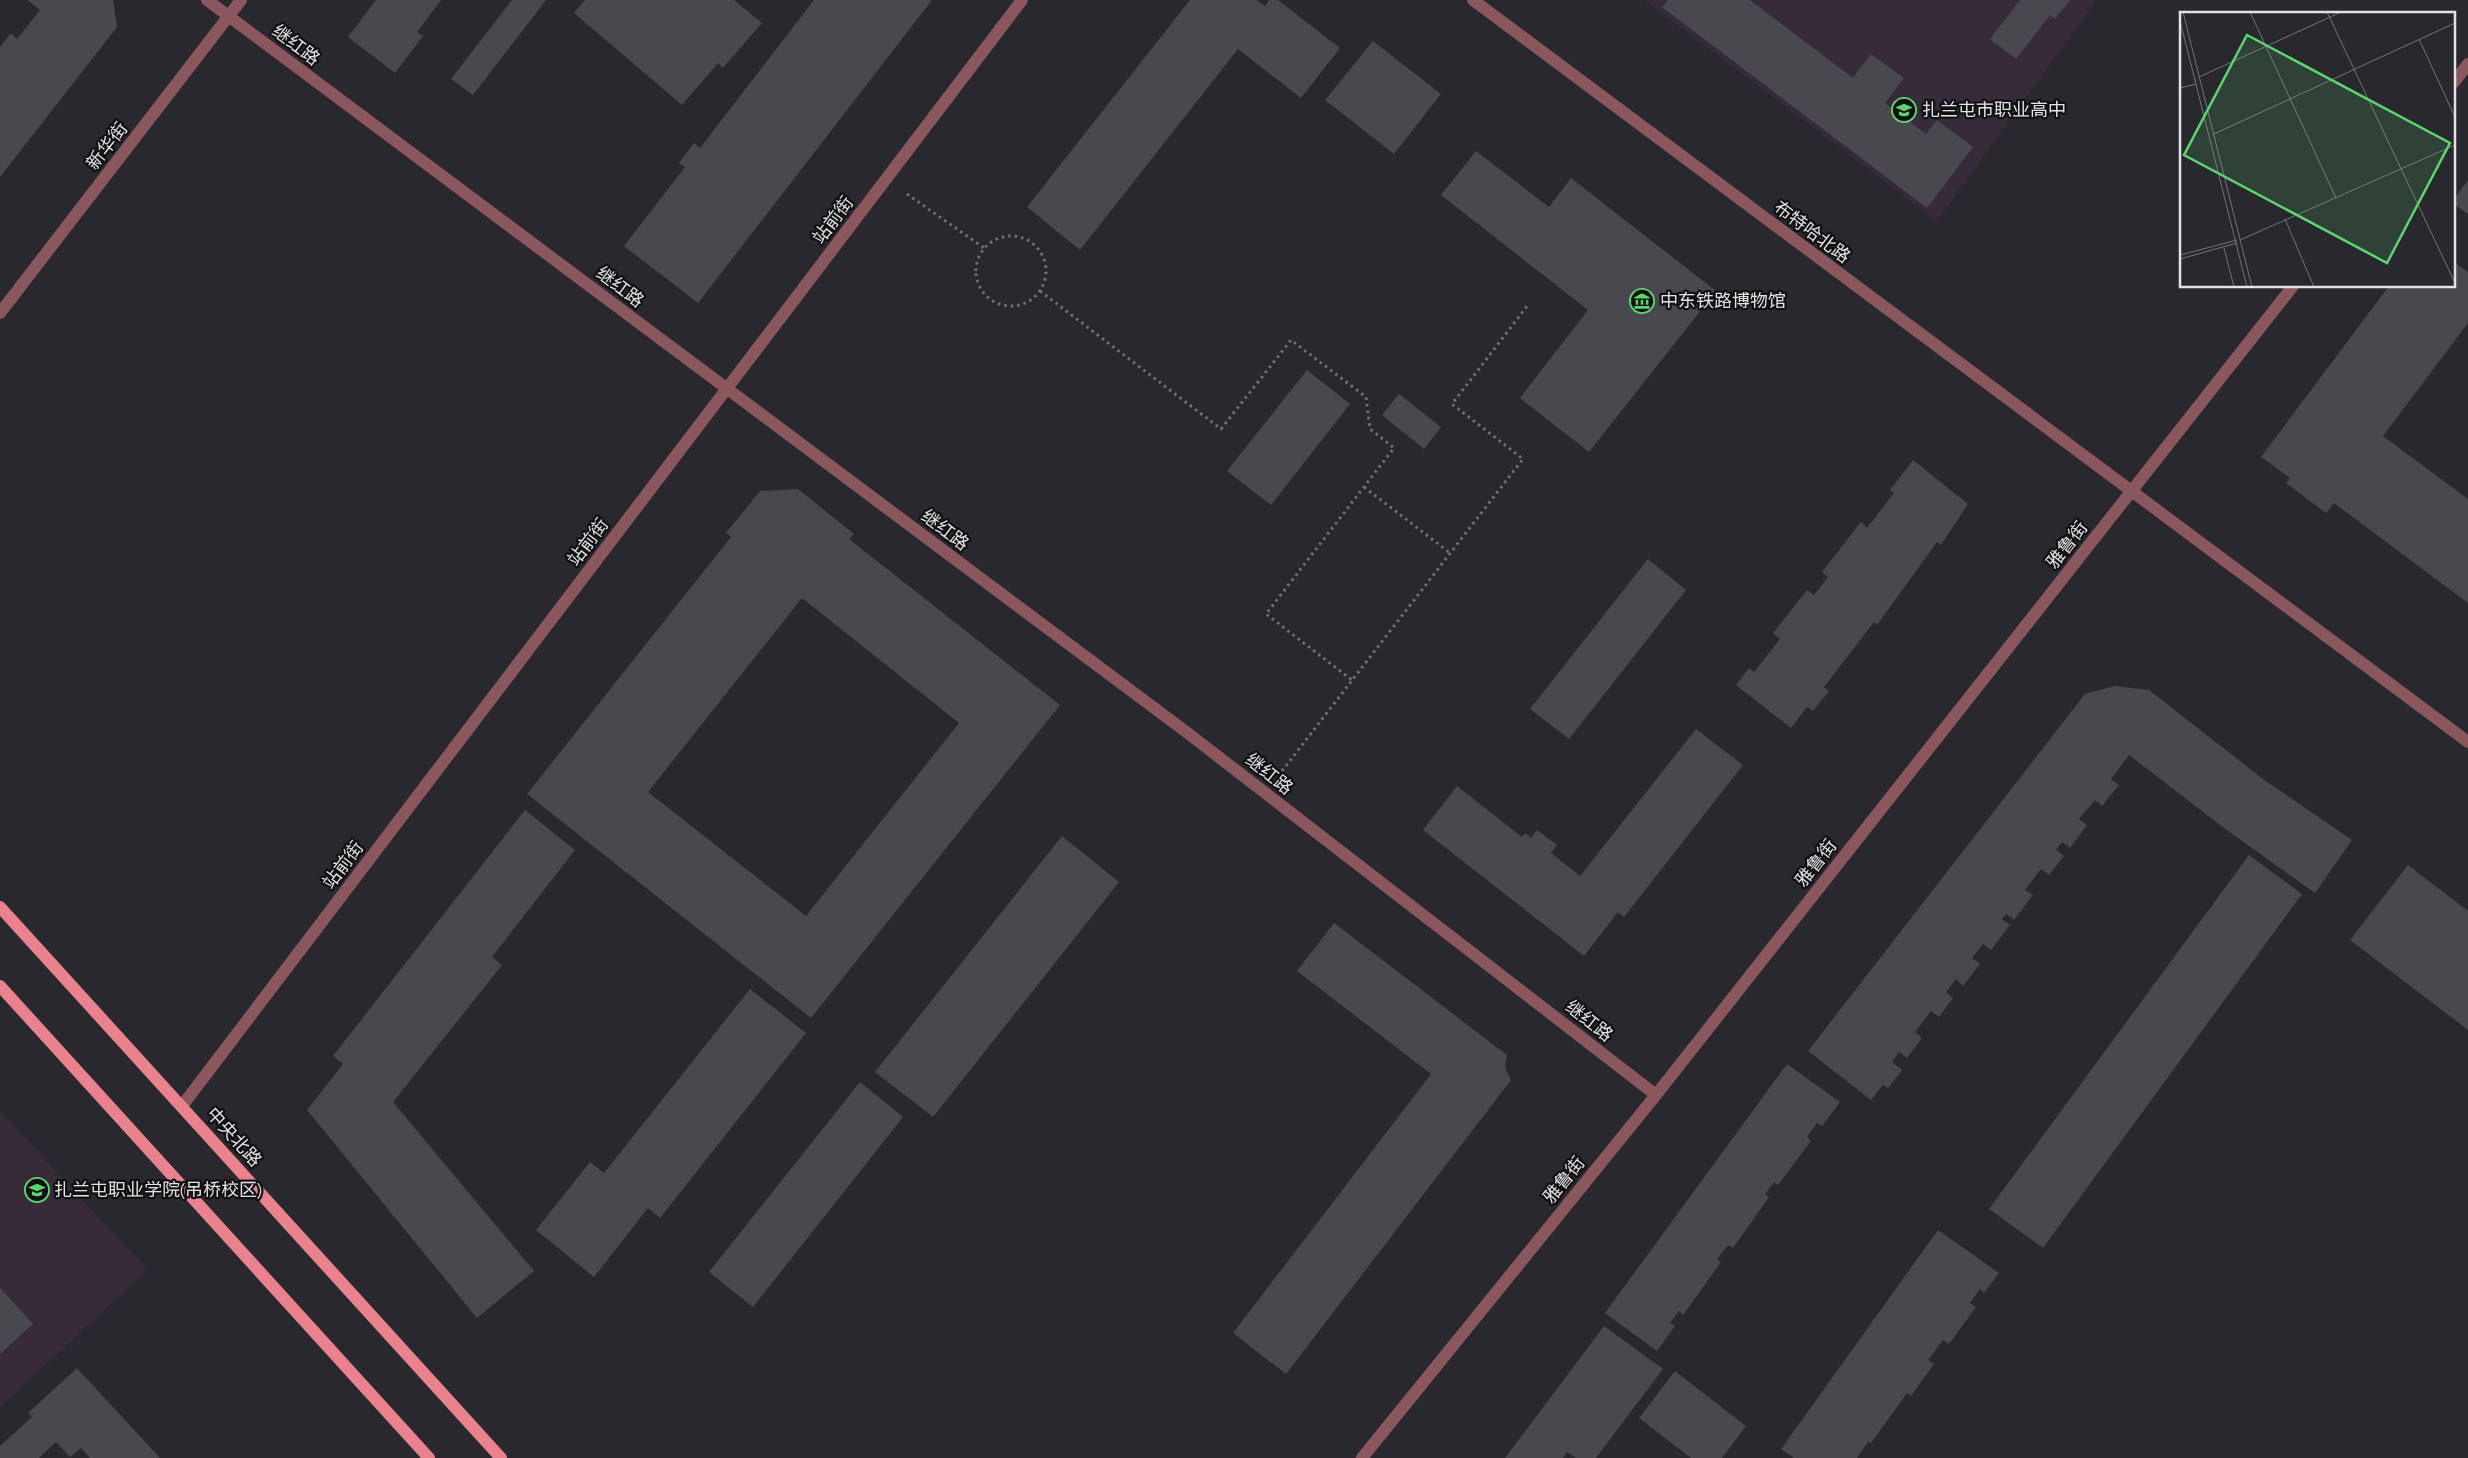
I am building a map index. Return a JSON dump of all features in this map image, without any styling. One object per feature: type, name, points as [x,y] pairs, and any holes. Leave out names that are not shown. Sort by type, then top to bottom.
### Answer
[{"type":"main road","name":"中央北路","points":[[0,907],[501,1458]]},
{"type":"main road","points":[[0,986],[430,1458]]},
{"type":"street","name":"继红路","points":[[207,0],[1265,793],[1656,1095]]},
{"type":"street","name":"新华街","points":[[0,314],[241,0]]},
{"type":"street","name":"站前街","points":[[182,1106],[1022,0]]},
{"type":"street","name":"布特哈北路","points":[[1473,0],[2468,742]]},
{"type":"street","points":[[2456,79],[2468,64]]},
{"type":"street","name":"雅鲁街","points":[[1362,1458],[1656,1095],[2291,288]]},
{"type":"path","points":[[886,179],[984,248]]},
{"type":"path","points":[[1007,236],[1020,237],[1032,243],[1041,253],[1046,266],[1045,279],[1040,291],[1032,300],[1010,306],[998,304],[988,299],[981,291],[975,270],[977,260],[984,248],[994,240],[1007,236]]},
{"type":"path","points":[[1040,291],[1221,429],[1291,340],[1366,397],[1370,429],[1394,448],[1266,614],[1352,680]]},
{"type":"path","points":[[1265,793],[1523,459],[1452,404],[1528,305]]},
{"type":"path","points":[[1364,487],[1450,553]]},
{"type":"shaded area","name":"扎兰屯市职业高中","points":[[1644,0],[2097,0],[1937,221]]},
{"type":"shaded area","name":"扎兰屯职业学院(吊桥校区)","points":[[0,1111],[148,1270],[0,1407]]},
{"type":"building","points":[[28,0],[113,0],[117,27],[0,177],[0,47],[11,33],[17,39],[40,10]]},
{"type":"building","points":[[376,0],[441,0],[417,32],[423,36],[395,73],[348,37]]},
{"type":"building","points":[[512,0],[546,0],[473,95],[451,79]]},
{"type":"building","points":[[585,0],[734,0],[762,23],[723,68],[718,63],[682,105],[574,13]]},
{"type":"building","points":[[814,0],[932,0],[698,303],[624,246],[685,167],[679,163],[694,143],[700,148]]},
{"type":"building","points":[[1190,0],[1257,0],[1265,6],[1269,0],[1278,0],[1340,48],[1301,98],[1238,49],[1080,250],[1027,207]]},
{"type":"building","points":[[1668,0],[1750,0],[1853,78],[1871,54],[1904,78],[1885,103],[1926,134],[1937,120],[1973,147],[1927,208],[1662,7]]},
{"type":"building","points":[[2020,0],[2070,0],[2055,19],[2050,15],[2016,59],[1990,39]]},
{"type":"building","points":[[1373,41],[1441,94],[1394,154],[1325,100]]},
{"type":"building","name":"中东铁路博物馆","points":[[1476,151],[1549,207],[1571,178],[1716,291],[1589,452],[1520,398],[1588,310],[1441,195]]},
{"type":"building","points":[[2468,180],[2468,214],[2456,205],[2456,196]]},
{"type":"building","points":[[2456,263],[2468,272],[2468,323],[2383,436],[2468,499],[2468,603],[2334,503],[2326,513],[2286,483],[2290,478],[2261,457],[2388,288],[2456,288]]},
{"type":"building","points":[[1307,370],[1350,404],[1271,505],[1227,471]]},
{"type":"building","points":[[1399,394],[1441,427],[1424,449],[1382,415]]},
{"type":"building","points":[[1913,460],[1968,504],[1941,545],[1937,542],[1877,625],[1874,622],[1824,687],[1829,691],[1813,711],[1807,707],[1791,728],[1736,685],[1749,668],[1754,672],[1780,639],[1773,633],[1807,590],[1814,595],[1828,577],[1822,572],[1861,522],[1867,528],[1894,493],[1890,490]]},
{"type":"building","points":[[798,489],[854,534],[849,539],[1060,705],[811,1018],[527,794],[731,537],[726,533],[760,491]],"holes":[[[802,598],[959,723],[806,916],[648,792]]]},
{"type":"building","points":[[1648,559],[1686,590],[1569,739],[1530,709]]},
{"type":"building","points":[[2114,686],[2149,690],[2263,779],[2352,840],[2315,893],[2224,828],[2129,755],[2111,779],[2119,785],[2102,806],[2095,800],[2079,819],[2087,825],[2070,848],[2062,842],[2056,850],[2064,856],[2049,875],[2041,869],[2025,890],[2033,895],[2014,920],[2006,914],[2002,919],[2010,925],[1991,950],[1983,944],[1972,958],[1980,964],[1963,986],[1956,979],[1946,992],[1953,998],[1939,1017],[1931,1011],[1915,1032],[1922,1038],[1907,1058],[1899,1052],[1892,1062],[1902,1070],[1888,1088],[1883,1085],[1871,1100],[1808,1051],[2085,694]]},
{"type":"building","points":[[1696,729],[1743,765],[1624,917],[1618,912],[1584,956],[1423,830],[1457,786],[1522,837],[1525,833],[1531,838],[1537,830],[1557,845],[1551,853],[1580,876]]},
{"type":"building","points":[[525,810],[575,850],[492,957],[502,965],[393,1102],[534,1271],[477,1318],[307,1110],[343,1064],[333,1056]]},
{"type":"building","points":[[1062,836],[1119,882],[933,1117],[875,1072]]},
{"type":"building","points":[[2249,855],[2302,894],[2043,1248],[1989,1209]]},
{"type":"building","points":[[2408,865],[2468,911],[2468,1030],[2350,940]]},
{"type":"building","points":[[1334,923],[1507,1055],[1505,1067],[1511,1080],[1286,1374],[1233,1333],[1431,1074],[1297,971]]},
{"type":"building","points":[[750,989],[806,1033],[660,1218],[648,1208],[594,1277],[536,1230],[590,1162],[604,1173]]},
{"type":"building","points":[[1787,1064],[1840,1102],[1822,1126],[1817,1123],[1807,1137],[1811,1141],[1778,1185],[1774,1182],[1765,1194],[1769,1197],[1733,1248],[1728,1245],[1717,1259],[1721,1262],[1683,1315],[1679,1311],[1670,1323],[1675,1326],[1657,1351],[1605,1313]]},
{"type":"building","points":[[860,1082],[903,1117],[753,1307],[709,1272]]},
{"type":"building","points":[[1938,1230],[1999,1273],[1984,1293],[1980,1289],[1970,1303],[1976,1307],[1949,1344],[1943,1340],[1928,1360],[1934,1364],[1911,1396],[1907,1393],[1871,1443],[1868,1442],[1857,1458],[1794,1458],[1781,1449]]},
{"type":"building","points":[[0,1288],[33,1324],[0,1354]]},
{"type":"building","points":[[1604,1326],[1663,1369],[1596,1458],[1576,1458],[1567,1452],[1563,1458],[1505,1458]]},
{"type":"building","points":[[77,1368],[160,1458],[90,1458],[81,1448],[70,1457],[56,1442],[39,1458],[0,1458],[0,1446],[32,1417],[28,1413]]},
{"type":"building","points":[[1675,1371],[1746,1426],[1722,1458],[1691,1458],[1639,1418]]},
{"type":"place","name":"扎兰屯市职业高中","points":[[1904,110]]},
{"type":"place","name":"中东铁路博物馆","points":[[1642,301]]},
{"type":"place","name":"扎兰屯职业学院(吊桥校区)","points":[[37,1190]]}]
